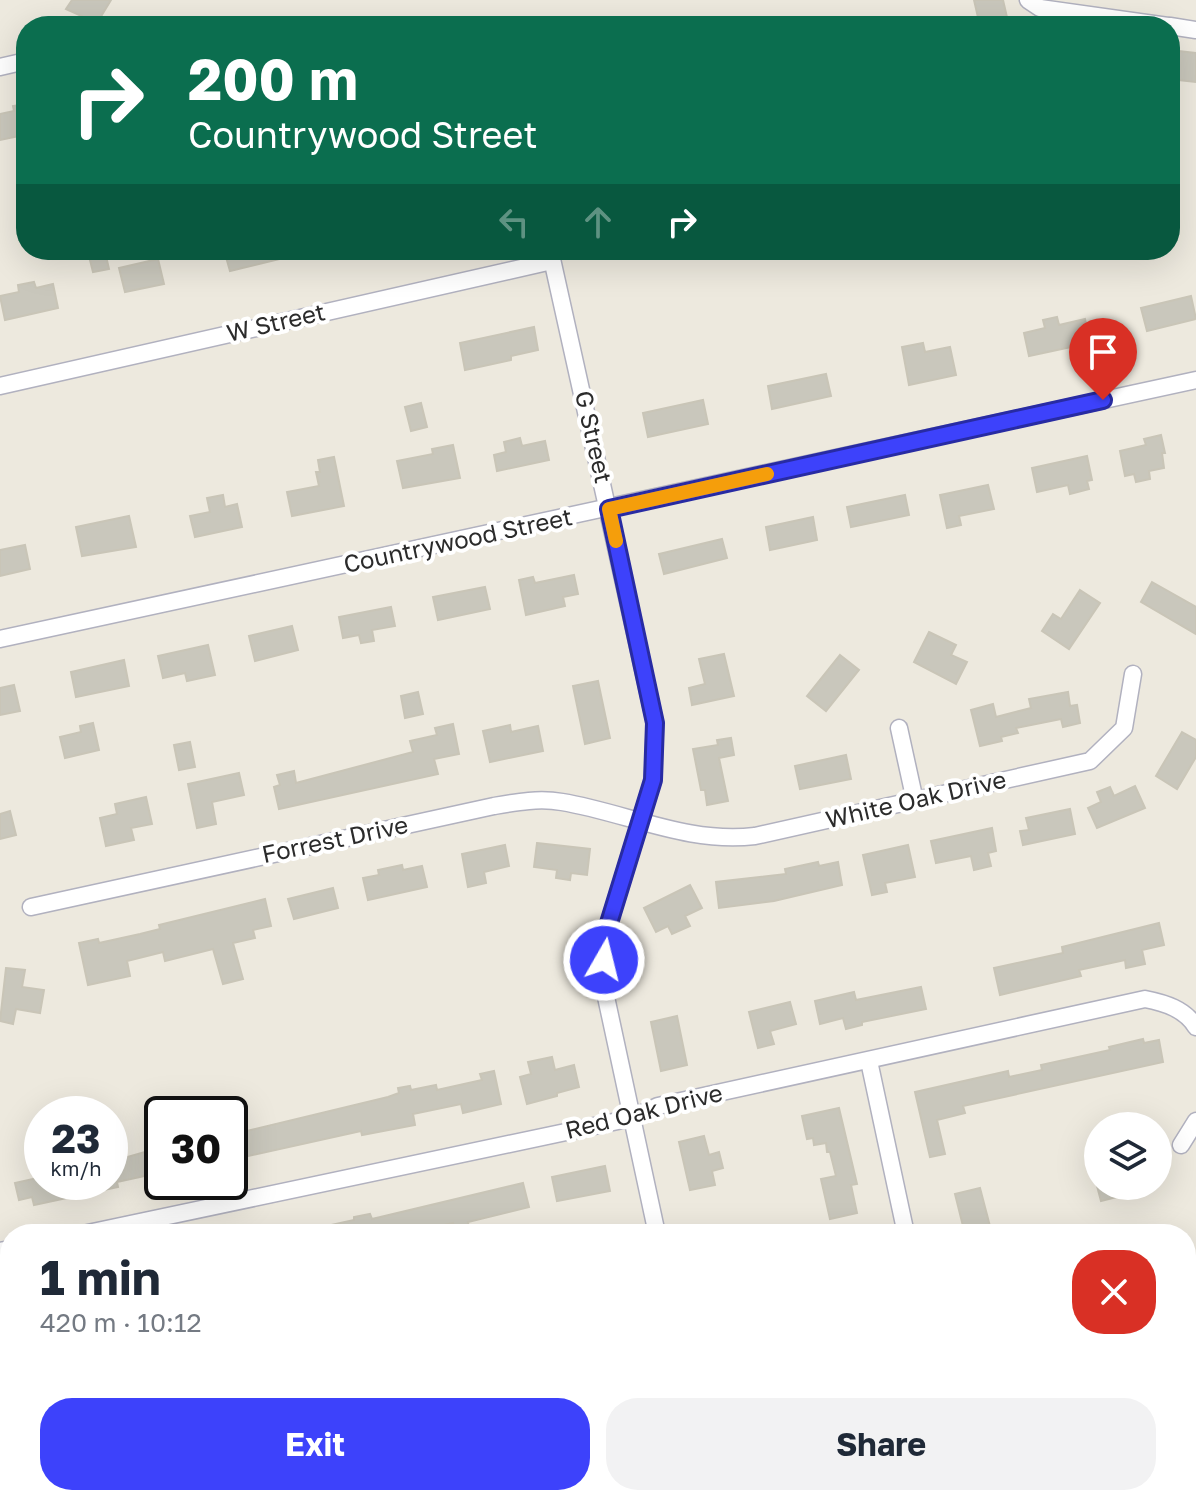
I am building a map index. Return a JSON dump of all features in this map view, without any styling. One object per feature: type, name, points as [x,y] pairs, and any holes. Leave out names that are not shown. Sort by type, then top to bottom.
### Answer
[{"type":"street","points":[[1028,0],[1040,8],[1097,16]]},
{"type":"street","name":"W Street","points":[[0,386],[534,260]]},
{"type":"street","name":"G Street","points":[[552,260],[655,723],[653,780],[605,936],[603,983],[655,1224]]},
{"type":"street","name":"Countrywood Street","points":[[0,639],[1196,380]]},
{"type":"street","name":"White Oak Drive","points":[[640,823],[699,836],[729,839],[755,836],[1090,761],[1124,728],[1133,674]]},
{"type":"street","points":[[899,728],[915,801]]},
{"type":"street","name":"Forrest Drive","points":[[31,907],[534,800],[562,802],[640,823]]},
{"type":"street","name":"Red Oak Drive","points":[[130,1224],[632,1118],[658,1106],[1145,999],[1171,1005],[1196,1027]]},
{"type":"street","points":[[869,1061],[904,1224]]},
{"type":"street","points":[[1181,1145],[1196,1121]]},
{"type":"building","points":[[72,0],[111,0],[101,16],[82,16],[66,9]]},
{"type":"building","points":[[974,0],[1003,0],[1007,16],[978,16]]},
{"type":"building","points":[[1180,51],[1196,53],[1196,82],[1180,80]]},
{"type":"building","points":[[13,106],[16,106],[16,137],[0,140],[0,114],[14,111]]},
{"type":"building","points":[[90,260],[107,260],[109,269],[93,272]]},
{"type":"building","points":[[158,260],[164,284],[125,292],[119,268]]},
{"type":"building","points":[[227,260],[275,260],[230,271]]},
{"type":"building","points":[[34,282],[36,288],[53,284],[58,308],[5,320],[0,296],[19,292],[18,285]]},
{"type":"building","points":[[1191,296],[1196,319],[1147,331],[1141,308]]},
{"type":"building","points":[[1057,317],[1059,325],[1085,319],[1090,343],[1029,356],[1024,333],[1045,328],[1043,320]]},
{"type":"building","points":[[534,327],[538,350],[511,356],[511,360],[465,370],[460,343]]},
{"type":"building","points":[[923,343],[925,352],[950,347],[956,375],[909,385],[902,347]]},
{"type":"building","points":[[826,374],[831,396],[772,409],[768,386]]},
{"type":"building","points":[[703,400],[708,424],[648,437],[643,413]]},
{"type":"building","points":[[421,403],[427,427],[411,431],[405,407]]},
{"type":"building","points":[[1161,435],[1164,468],[1149,471],[1150,479],[1136,482],[1134,474],[1125,476],[1120,451],[1146,445],[1144,439]]},
{"type":"building","points":[[520,438],[522,446],[545,441],[549,460],[497,471],[494,455],[506,452],[504,442]]},
{"type":"building","points":[[453,445],[460,478],[403,488],[397,461],[433,454],[432,449]]},
{"type":"building","points":[[1087,456],[1092,480],[1087,481],[1089,489],[1070,494],[1068,485],[1037,492],[1032,468]]},
{"type":"building","points":[[334,457],[344,506],[292,516],[287,492],[319,486],[316,472],[320,472],[318,460]]},
{"type":"building","points":[[988,485],[994,509],[959,516],[961,525],[947,528],[940,495]]},
{"type":"building","points":[[223,495],[225,507],[237,504],[242,527],[195,537],[190,516],[210,512],[207,498]]},
{"type":"building","points":[[905,495],[909,515],[851,527],[847,507]]},
{"type":"building","points":[[129,516],[136,547],[82,556],[76,527]]},
{"type":"building","points":[[813,517],[817,540],[770,550],[766,527]]},
{"type":"building","points":[[722,539],[727,558],[664,574],[659,554]]},
{"type":"building","points":[[25,545],[30,569],[0,576],[0,550]]},
{"type":"building","points":[[574,575],[578,594],[563,597],[565,606],[526,615],[519,580],[533,577],[535,583]]},
{"type":"building","points":[[1152,582],[1196,607],[1196,634],[1141,602]]},
{"type":"building","points":[[485,587],[490,609],[438,620],[433,597]]},
{"type":"building","points":[[1080,590],[1100,603],[1069,649],[1042,631],[1053,614],[1061,619]]},
{"type":"building","points":[[391,607],[395,626],[372,630],[374,641],[361,643],[359,635],[343,638],[339,617]]},
{"type":"building","points":[[292,626],[298,650],[255,661],[249,636]]},
{"type":"building","points":[[929,632],[956,645],[951,655],[967,662],[956,684],[914,662]]},
{"type":"building","points":[[208,645],[215,675],[187,681],[185,673],[163,678],[158,656]]},
{"type":"building","points":[[724,654],[734,696],[692,705],[689,688],[705,684],[699,659]]},
{"type":"building","points":[[840,655],[859,670],[826,711],[807,696]]},
{"type":"building","points":[[124,660],[129,686],[76,697],[71,672]]},
{"type":"building","points":[[598,681],[610,738],[585,744],[573,686]]},
{"type":"building","points":[[14,685],[20,711],[0,715],[0,688]]},
{"type":"building","points":[[418,692],[423,714],[405,718],[401,696]]},
{"type":"building","points":[[1068,692],[1070,706],[1077,705],[1080,723],[1063,727],[1061,719],[1016,728],[1018,733],[1001,737],[1002,741],[980,746],[971,710],[993,704],[996,717],[1031,708],[1029,699]]},
{"type":"building","points":[[93,723],[99,750],[65,758],[60,737],[81,732],[80,726]]},
{"type":"building","points":[[453,724],[459,754],[434,759],[438,774],[279,809],[274,787],[280,785],[277,775],[294,771],[296,783],[413,752],[410,741],[437,735],[435,728]]},
{"type":"building","points":[[510,725],[511,732],[538,726],[543,751],[490,762],[483,731]]},
{"type":"building","points":[[1182,732],[1196,740],[1196,757],[1177,789],[1156,776]]},
{"type":"building","points":[[731,738],[734,755],[719,758],[728,801],[707,805],[693,749],[718,745],[717,740]]},
{"type":"building","points":[[190,742],[195,767],[179,770],[174,745]]},
{"type":"building","points":[[846,755],[851,779],[800,789],[795,766]]},
{"type":"building","points":[[239,773],[244,795],[212,802],[216,824],[197,828],[188,784]]},
{"type":"building","points":[[1135,786],[1145,808],[1097,828],[1088,808],[1101,802],[1097,792],[1110,787],[1114,796]]},
{"type":"building","points":[[146,797],[152,824],[131,828],[134,840],[106,846],[100,818],[117,814],[115,804]]},
{"type":"building","points":[[1070,809],[1075,834],[1023,845],[1020,831],[1029,830],[1026,818]]},
{"type":"building","points":[[10,811],[16,835],[0,839],[0,814]]},
{"type":"building","points":[[992,828],[996,851],[988,853],[991,866],[974,870],[971,856],[936,863],[931,841]]},
{"type":"building","points":[[537,843],[590,849],[587,875],[571,873],[570,880],[556,878],[557,870],[534,867]]},
{"type":"building","points":[[505,845],[509,866],[484,872],[486,883],[468,887],[462,854]]},
{"type":"building","points":[[908,845],[915,877],[885,883],[887,892],[872,895],[863,855]]},
{"type":"building","points":[[818,862],[819,866],[838,862],[842,885],[774,901],[719,908],[716,882],[786,874],[785,869]]},
{"type":"building","points":[[402,865],[403,870],[422,866],[427,887],[368,900],[363,878],[379,875],[378,870]]},
{"type":"building","points":[[690,885],[702,908],[685,916],[690,926],[672,934],[668,926],[656,932],[644,908]]},
{"type":"building","points":[[333,888],[338,908],[294,919],[288,899]]},
{"type":"building","points":[[265,899],[271,926],[253,930],[255,938],[233,943],[243,979],[223,984],[213,949],[165,961],[163,952],[127,961],[130,976],[88,985],[79,943],[98,939],[99,943],[140,934],[160,929],[159,925]]},
{"type":"building","points":[[1159,923],[1164,945],[1142,950],[1145,964],[1126,968],[1125,960],[1079,970],[1081,976],[1000,995],[994,968],[1063,953],[1062,947]]},
{"type":"building","points":[[6,968],[25,970],[22,987],[44,990],[40,1013],[16,1009],[13,1024],[0,1021]]},
{"type":"building","points":[[921,987],[926,1009],[862,1022],[862,1025],[846,1029],[843,1018],[820,1024],[815,1001],[854,992],[856,1000]]},
{"type":"building","points":[[790,1002],[796,1024],[770,1031],[774,1044],[758,1048],[749,1012]]},
{"type":"building","points":[[677,1016],[687,1065],[661,1071],[651,1022]]},
{"type":"building","points":[[1143,1039],[1144,1043],[1159,1040],[1163,1062],[963,1106],[965,1113],[937,1120],[945,1154],[930,1157],[915,1092],[1008,1071],[1009,1077],[1042,1070],[1041,1065],[1110,1050],[1109,1047]]},
{"type":"building","points":[[552,1057],[555,1070],[574,1065],[579,1087],[527,1104],[520,1077],[531,1074],[528,1062]]},
{"type":"building","points":[[494,1071],[501,1104],[463,1113],[461,1104],[413,1114],[415,1125],[362,1135],[361,1131],[248,1156],[248,1131],[388,1097],[399,1093],[398,1088],[410,1086],[411,1090],[436,1085],[437,1090],[482,1080],[480,1074]]},
{"type":"building","points":[[839,1108],[857,1184],[851,1185],[857,1213],[830,1219],[821,1179],[836,1176],[830,1152],[827,1152],[826,1143],[814,1145],[813,1138],[807,1139],[802,1116]]},
{"type":"building","points":[[704,1136],[709,1155],[719,1152],[723,1168],[712,1171],[715,1185],[690,1190],[679,1142]]},
{"type":"building","points":[[144,1152],[144,1176],[128,1180],[128,1157]]},
{"type":"building","points":[[605,1166],[610,1191],[557,1201],[552,1177]]},
{"type":"building","points":[[24,1181],[24,1199],[19,1200],[15,1183]]},
{"type":"building","points":[[523,1183],[529,1207],[468,1224],[336,1224],[370,1214],[372,1219]]},
{"type":"building","points":[[980,1188],[989,1224],[962,1224],[955,1194]]},
{"type":"building","points":[[33,1200],[57,1200],[34,1205]]},
{"type":"slow traffic","points":[[616,541],[609,509],[767,474]]},
{"type":"route","points":[[604,960],[605,936],[653,780],[656,756],[655,723],[609,509],[1103,400]]}]
